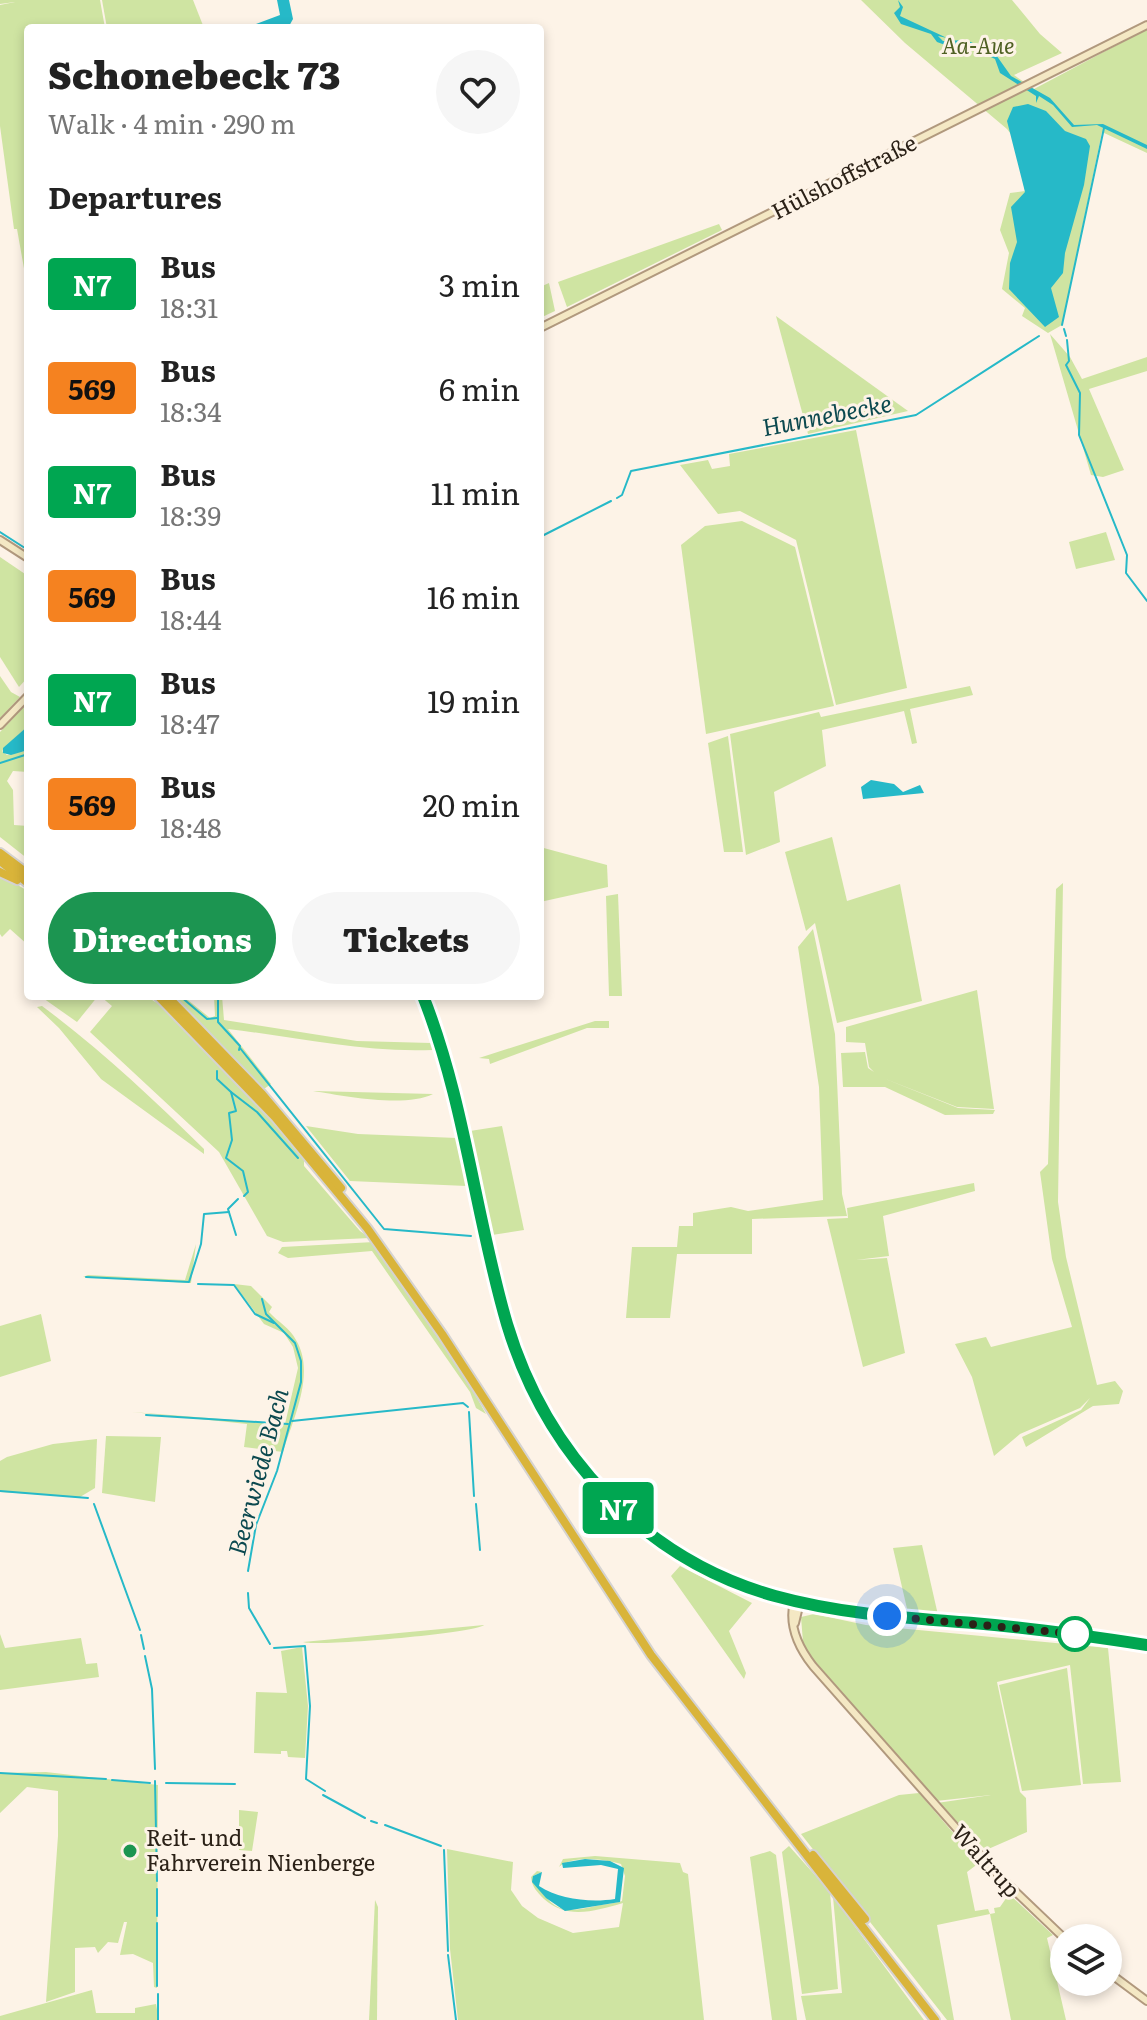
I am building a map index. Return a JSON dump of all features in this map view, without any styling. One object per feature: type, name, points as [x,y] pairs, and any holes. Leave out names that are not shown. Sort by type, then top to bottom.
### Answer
[{"type":"highway","points":[[0,853],[24,871]]},
{"type":"highway","points":[[0,861],[24,882]]},
{"type":"highway","points":[[0,872],[24,883]]},
{"type":"highway","points":[[162,1000],[275,1117],[379,1240],[663,1665],[942,2020]]},
{"type":"highway","points":[[171,1000],[287,1122],[379,1240],[658,1664],[935,2020]]},
{"type":"main road","name":"Hülshoffstraße","points":[[544,326],[1147,25]]},
{"type":"main road","points":[[0,540],[24,555]]},
{"type":"main road","points":[[0,725],[24,700]]},
{"type":"main road","points":[[424,1000],[455,1091],[508,1326],[545,1414],[586,1474],[641,1527],[693,1562],[766,1593],[797,1601],[871,1614],[1038,1629],[1147,1645]]},
{"type":"main road","points":[[766,1593],[791,1612],[797,1601]]},
{"type":"main road","points":[[794,1627],[797,1601]]},
{"type":"main road","name":"Waltrup","points":[[791,1612],[801,1650],[813,1666],[1012,1890],[1050,1925]]},
{"type":"main road","points":[[1122,1982],[1147,2001]]},
{"type":"green space","points":[[0,0],[100,0],[104,24],[24,24],[24,268],[17,229],[14,229],[0,126],[0,5],[15,2],[0,4]]},
{"type":"green space","points":[[102,0],[193,0],[202,24],[106,24]]},
{"type":"green space","name":"Aa-Aue","points":[[861,0],[1012,0],[1040,34],[1062,53],[1014,75],[1034,89],[1147,29],[1147,153],[1102,132],[1062,325],[1048,333],[1022,316],[1025,308],[1002,289],[1009,253],[1000,230],[1010,193],[1025,191],[1014,138],[905,43]]},
{"type":"green space","points":[[719,224],[722,230],[567,307],[558,282]]},
{"type":"green space","points":[[549,283],[555,311],[544,316],[544,285]]},
{"type":"green space","points":[[776,316],[908,411],[808,434]]},
{"type":"green space","points":[[1050,334],[1070,357],[1082,379],[1147,357],[1147,371],[1089,389],[1124,470],[1103,477],[1091,475]]},
{"type":"green space","points":[[856,430],[907,688],[836,705],[796,540],[740,511],[718,514],[680,465],[708,460],[712,469],[730,466],[729,454]]},
{"type":"green space","points":[[742,521],[795,547],[834,706],[706,734],[681,545],[705,526]]},
{"type":"green space","points":[[1106,532],[1115,560],[1076,569],[1069,542]]},
{"type":"green space","points":[[0,557],[24,573],[24,681],[19,687],[0,657]]},
{"type":"green space","points":[[0,676],[11,692],[20,697],[0,718]]},
{"type":"green space","points":[[970,686],[973,695],[910,709],[917,743],[912,744],[904,711],[822,730],[826,766],[774,792],[780,842],[746,855],[730,734],[819,712],[821,717]]},
{"type":"green space","points":[[24,707],[24,730],[2,751],[7,755],[24,751],[24,772],[13,771],[7,781],[13,790],[14,825],[24,826],[24,856],[0,837],[0,732]]},
{"type":"green space","points":[[728,736],[743,852],[724,852],[708,743]]},
{"type":"green space","points":[[832,837],[847,901],[900,884],[922,1001],[837,1023],[815,923],[806,931],[785,852]]},
{"type":"green space","points":[[544,848],[607,865],[608,887],[544,901]]},
{"type":"green space","points":[[0,875],[24,889],[24,941],[10,929],[2,937]]},
{"type":"green space","points":[[1063,883],[1058,1202],[1066,1257],[1097,1385],[1115,1381],[1123,1391],[1119,1404],[1093,1406],[1026,1447],[1022,1437],[1081,1410],[1090,1398],[1080,1408],[1020,1434],[994,1456],[972,1377],[955,1344],[986,1337],[991,1347],[1072,1327],[1052,1259],[1040,1172],[1048,1164],[1056,889]]},
{"type":"green space","points":[[618,894],[622,996],[609,996],[606,896]]},
{"type":"green space","points":[[813,929],[835,1034],[842,1194],[847,1216],[752,1219],[752,1254],[677,1254],[670,1318],[626,1318],[632,1247],[677,1247],[679,1226],[693,1226],[693,1213],[731,1207],[748,1211],[823,1200],[819,1087],[798,947]]},
{"type":"green space","points":[[977,990],[994,1109],[957,1107],[883,1078],[958,1108],[995,1110],[993,1114],[945,1115],[885,1087],[843,1087],[841,1053],[865,1052],[868,1068],[874,1072],[869,1067],[865,1043],[846,1042],[846,1027]]},
{"type":"green space","points":[[46,1000],[95,1000],[77,1022]]},
{"type":"green space","points":[[105,1000],[151,1000],[177,1019],[304,1157],[304,1166],[360,1231],[370,1238],[283,1242],[267,1236],[219,1152],[90,1032],[112,1006]]},
{"type":"green space","points":[[178,1000],[188,1000],[210,1018],[215,1016],[214,1000],[222,1000],[224,1020],[357,1041],[431,1043],[433,1050],[356,1047],[228,1029],[271,1084],[264,1089]]},
{"type":"green space","points":[[42,1006],[145,1093],[204,1149],[204,1154],[101,1079],[59,1028],[37,1007]]},
{"type":"green space","points":[[595,1021],[609,1021],[609,1028],[587,1028],[490,1064],[489,1059],[479,1058]]},
{"type":"green space","points":[[313,1091],[433,1094],[391,1101]]},
{"type":"green space","points":[[306,1126],[358,1134],[457,1138],[467,1186],[350,1181]]},
{"type":"green space","points":[[502,1126],[524,1230],[492,1235],[470,1131]]},
{"type":"green space","points":[[974,1183],[975,1191],[883,1216],[889,1256],[856,1260],[887,1258],[905,1353],[863,1367],[827,1219],[848,1218],[847,1208]]},
{"type":"green space","points":[[374,1242],[486,1414],[476,1408],[470,1392],[372,1251],[288,1258],[278,1253],[282,1247]]},
{"type":"green space","points":[[196,1244],[191,1283],[83,1277],[185,1280]]},
{"type":"green space","points":[[234,1284],[251,1286],[272,1307],[269,1312],[291,1332],[302,1353],[301,1396],[283,1452],[244,1447],[247,1424],[132,1412],[285,1424],[298,1368],[293,1347],[284,1333],[264,1324]]},
{"type":"green space","points":[[41,1314],[51,1361],[0,1377],[0,1326]]},
{"type":"green space","points":[[106,1436],[161,1437],[155,1502],[102,1493]]},
{"type":"green space","points":[[97,1439],[95,1488],[80,1497],[0,1492],[0,1461],[7,1457],[53,1444]]},
{"type":"green space","points":[[922,1545],[938,1615],[908,1613],[893,1548]]},
{"type":"green space","points":[[680,1566],[752,1603],[729,1631],[746,1673],[744,1679],[671,1576]]},
{"type":"green space","points":[[814,1614],[866,1625],[1108,1648],[1121,1782],[1083,1784],[1070,1665],[997,1682],[1020,1792],[1026,1798],[1027,1832],[986,1850],[937,1803],[991,1795],[936,1801],[810,1656],[803,1642],[801,1617]]},
{"type":"green space","points":[[484,1625],[454,1632],[396,1638],[336,1643],[303,1642]]},
{"type":"green space","points":[[0,1634],[5,1648],[81,1638],[86,1664],[97,1663],[99,1677],[0,1690]]},
{"type":"green space","points":[[302,1647],[308,1706],[305,1758],[288,1757],[287,1751],[281,1751],[281,1754],[254,1753],[256,1692],[287,1693],[281,1651]]},
{"type":"green space","points":[[1067,1668],[1081,1785],[1022,1791],[999,1685]]},
{"type":"green space","points":[[46,1772],[158,1785],[157,1988],[154,1987],[153,1963],[133,1954],[120,1955],[127,1922],[124,1922],[118,1943],[108,1942],[98,1953],[95,1947],[75,1948],[75,1992],[46,2002],[58,1836],[58,1791],[27,1787],[0,1813],[0,1773]]},
{"type":"green space","points":[[919,1793],[979,1863],[967,1872],[975,1911],[988,1909],[990,1914],[937,1925],[954,2020],[947,2020],[801,1834],[899,1795]]},
{"type":"green space","points":[[239,1810],[258,1812],[252,1851],[239,1850]]},
{"type":"green space","points":[[789,1846],[830,1892],[838,1989],[802,1994],[782,1852]]},
{"type":"green space","points":[[447,1849],[513,1862],[511,1890],[522,1906],[538,1918],[573,1933],[619,1927],[623,1903],[592,1911],[562,1910],[553,1906],[544,1899],[535,1889],[531,1877],[537,1871],[542,1872],[533,1876],[545,1896],[557,1907],[573,1910],[622,1901],[625,1876],[621,1864],[580,1859],[559,1867],[563,1859],[595,1856],[680,1863],[683,1872],[688,1874],[704,2020],[458,2020],[450,1949]]},
{"type":"green space","points":[[770,1851],[776,1855],[797,2020],[772,2020],[750,1857]]},
{"type":"green space","points":[[1009,1894],[1050,1932],[1047,1938],[1050,1996],[1060,1996],[1066,2020],[1011,2020],[990,1914],[995,1913],[994,1908],[1000,1907]]},
{"type":"green space","points":[[833,1897],[924,2020],[806,2020],[801,1996],[842,1993]]},
{"type":"green space","points":[[375,1900],[378,1907],[377,2020],[369,2020]]},
{"type":"green space","points":[[92,1990],[96,2013],[135,2013],[135,2008],[156,2004],[159,2020],[0,2020],[0,2016]]},
{"type":"water","points":[[277,0],[289,0],[293,19],[290,24],[256,24],[280,15]]},
{"type":"water","points":[[898,0],[903,7],[900,16],[947,38],[938,36],[943,41],[966,40],[994,52],[1011,76],[1050,98],[1074,125],[1103,124],[1147,145],[1147,149],[1097,125],[1072,127],[1053,105],[1039,96],[1036,103],[1036,96],[1000,73],[995,59],[962,43],[956,49],[937,42],[931,34],[901,24],[894,13],[900,7]]},
{"type":"water","points":[[1028,104],[1046,111],[1065,131],[1086,139],[1090,146],[1063,273],[1051,288],[1059,317],[1045,327],[1009,289],[1010,263],[1017,242],[1011,207],[1025,192],[1007,121],[1013,107]]},
{"type":"water","points":[[24,730],[24,751],[11,755],[3,753],[3,748]]},
{"type":"water","points":[[871,780],[894,784],[903,792],[920,785],[924,793],[863,799],[861,787]]},
{"type":"water","points":[[585,1859],[610,1861],[624,1868],[620,1902],[565,1911],[546,1898],[532,1882],[533,1876],[542,1872],[539,1886],[556,1894],[585,1900],[615,1899],[618,1869],[601,1865],[563,1868],[562,1863]]},
{"type":"waterway","points":[[1062,325],[1104,128]]},
{"type":"waterway","points":[[1064,329],[1066,336]]},
{"type":"waterway","name":"Hunnebecke","points":[[617,498],[622,495],[631,471],[916,415],[1039,336]]},
{"type":"waterway","points":[[1067,340],[1069,361],[1066,365],[1080,393],[1079,435],[1127,555],[1126,573],[1147,601]]},
{"type":"waterway","name":"Hunnebecke","points":[[544,535],[611,501]]},
{"type":"waterway","points":[[0,532],[24,547]]},
{"type":"waterway","name":"Hunnebecke","points":[[0,763],[24,755]]},
{"type":"waterway","points":[[185,1000],[207,1019],[217,1018]]},
{"type":"waterway","name":"Beerwiede Bach","points":[[218,1000],[218,1022],[240,1046],[239,1050]]},
{"type":"waterway","points":[[240,1048],[384,1229],[471,1236]]},
{"type":"waterway","name":"Beerwiede Bach","points":[[217,1071],[217,1079],[231,1092],[236,1111],[229,1113],[232,1140],[226,1158],[243,1171],[248,1192],[244,1196]]},
{"type":"waterway","points":[[231,1092],[257,1112],[298,1158]]},
{"type":"waterway","name":"Beerwiede Bach","points":[[236,1235],[228,1209],[238,1199]]},
{"type":"waterway","points":[[86,1277],[189,1282],[201,1244],[204,1214],[229,1212]]},
{"type":"waterway","points":[[198,1284],[234,1285],[255,1314],[274,1323]]},
{"type":"waterway","name":"Beerwiede Bach","points":[[248,1571],[256,1525],[277,1471],[301,1382],[301,1361],[295,1343],[266,1314],[262,1299]]},
{"type":"waterway","points":[[292,1421],[463,1403],[468,1407]]},
{"type":"waterway","points":[[469,1412],[474,1496]]},
{"type":"waterway","points":[[146,1415],[288,1424]]},
{"type":"waterway","points":[[0,1491],[88,1498]]},
{"type":"waterway","points":[[94,1504],[140,1630]]},
{"type":"waterway","points":[[476,1504],[480,1550]]},
{"type":"waterway","name":"Beerwiede Bach","points":[[248,1593],[249,1608],[270,1644]]},
{"type":"waterway","points":[[141,1635],[144,1649]]},
{"type":"waterway","name":"Beerwiede Bach","points":[[274,1648],[305,1646],[310,1706],[306,1779],[325,1791]]},
{"type":"waterway","points":[[145,1656],[152,1689],[155,1769]]},
{"type":"waterway","points":[[0,1773],[106,1779]]},
{"type":"waterway","points":[[112,1780],[150,1783]]},
{"type":"waterway","points":[[155,1781],[157,1881]]},
{"type":"waterway","points":[[166,1783],[235,1784]]},
{"type":"waterway","name":"Beerwiede Bach","points":[[323,1795],[365,1818]]},
{"type":"waterway","name":"Beerwiede Bach","points":[[371,1821],[377,1823]]},
{"type":"waterway","name":"Beerwiede Bach","points":[[385,1825],[441,1846]]},
{"type":"waterway","name":"Beerwiede Bach","points":[[444,1850],[448,1951]]},
{"type":"waterway","points":[[157,1889],[157,1916]]},
{"type":"waterway","points":[[157,1923],[157,1986]]},
{"type":"waterway","name":"Beerwiede Bach","points":[[448,1955],[456,2020]]},
{"type":"waterway","points":[[158,1994],[158,2020]]},
{"type":"bus line","name":"N7","points":[[424,1000],[455,1091],[492,1267],[520,1362],[539,1403],[563,1443],[617,1507],[659,1541],[693,1562],[734,1582],[775,1596],[840,1610],[1025,1628],[1147,1645]]},
{"type":"place","name":"Reit- und Fahrverein Nienberge","points":[[130,1851]]},
{"type":"route","points":[[887,1616],[1075,1634]]}]
